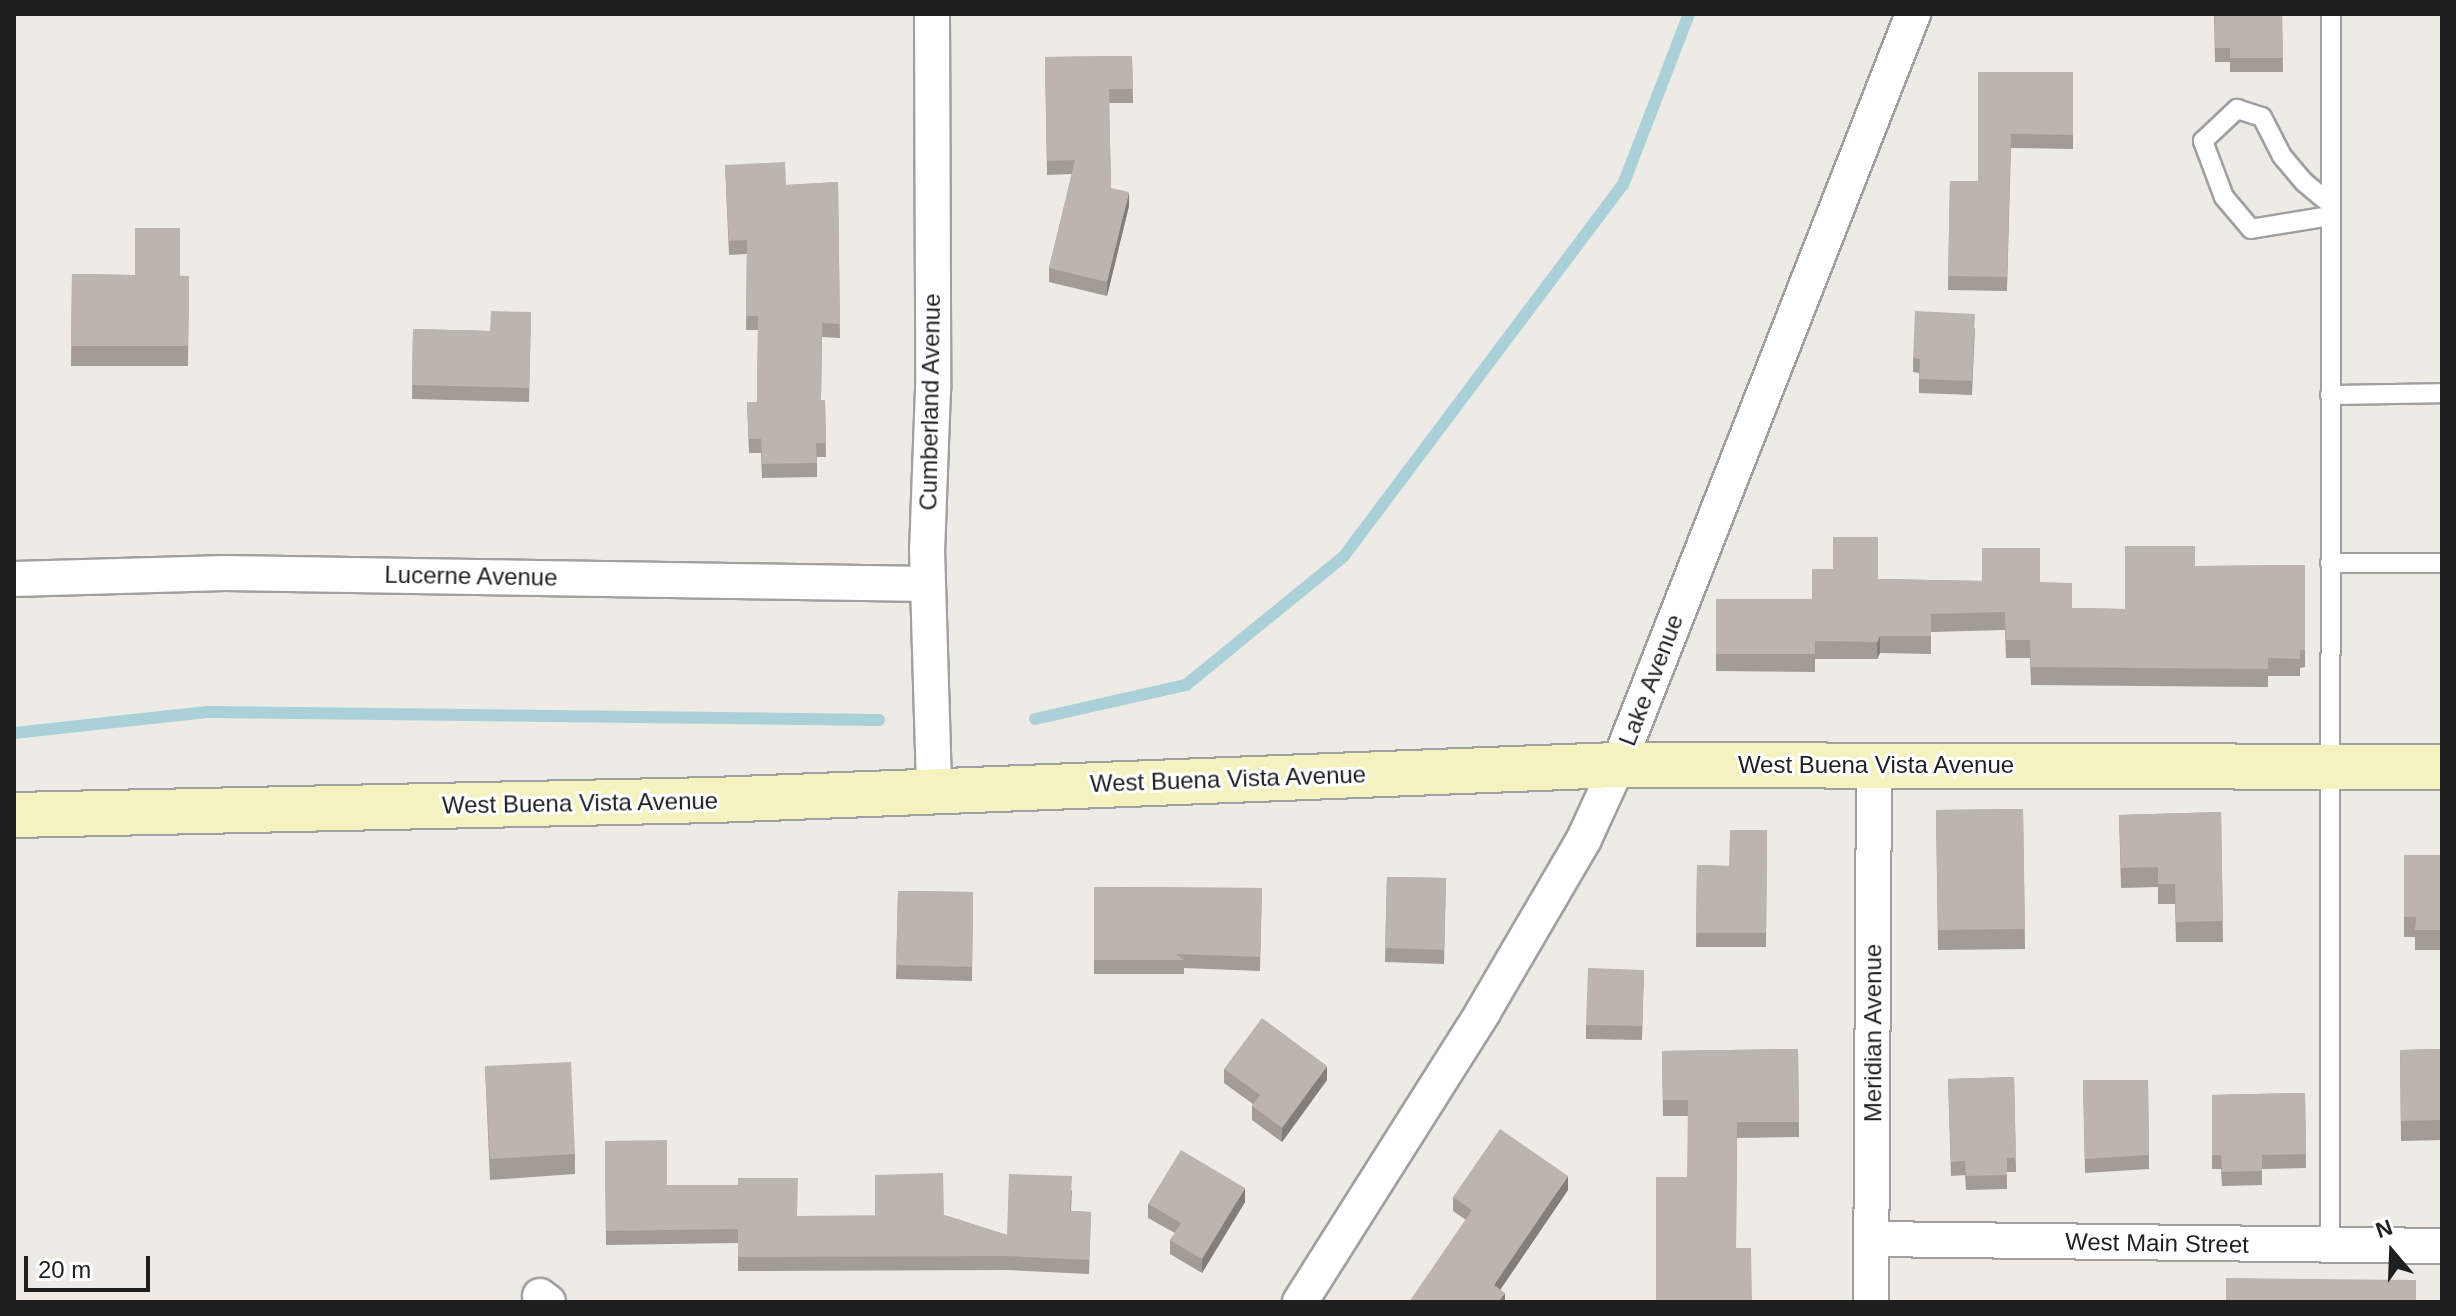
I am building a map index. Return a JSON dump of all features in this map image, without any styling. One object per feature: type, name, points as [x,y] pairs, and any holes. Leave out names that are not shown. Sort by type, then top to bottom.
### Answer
[{"type":"street","name":"Cumberland Avenue","points":[[932,14],[933,389],[928,584],[934,789]]},
{"type":"street","name":"Lake Avenue","points":[[1300,1302],[1483,1012],[1584,839],[1618,765],[1913,14]]},
{"type":"street","name":"Lucerne Avenue","points":[[14,579],[225,573],[928,584]]},
{"type":"street","name":"Meridian Avenue","points":[[1871,1302],[1874,764]]},
{"type":"street","name":"West Buena Vista Avenue","points":[[14,815],[714,800],[934,789],[1618,765],[2442,767]]},
{"type":"street","name":"West Main Street","points":[[1871,1239],[2442,1246]]},
{"type":"lane","points":[[2330,1245],[2333,767],[2330,563],[2331,14]]},
{"type":"lane","points":[[2237,109],[2262,117],[2282,156],[2330,210],[2251,229],[2224,197],[2203,141],[2237,109]]},
{"type":"lane","points":[[2330,395],[2442,393]]},
{"type":"lane","points":[[2330,563],[2442,563]]},
{"type":"building","points":[[2215,14],[2282,14],[2283,58],[2230,58],[2230,48],[2215,48]]},
{"type":"building","points":[[1132,56],[1133,89],[1109,89],[1111,188],[1129,192],[1107,282],[1049,268],[1075,160],[1047,161],[1045,57]]},
{"type":"building","points":[[1978,72],[2073,72],[2073,135],[2011,134],[2007,277],[1948,276],[1950,181],[1978,181]]},
{"type":"building","points":[[785,162],[786,185],[838,182],[840,324],[822,323],[821,400],[825,400],[826,443],[816,443],[817,463],[762,464],[761,439],[749,439],[747,402],[757,402],[758,316],[746,316],[747,240],[729,241],[725,165]]},
{"type":"building","points":[[135,228],[180,228],[180,276],[189,276],[188,346],[71,346],[72,274],[135,275]]},
{"type":"building","points":[[491,311],[531,312],[529,388],[412,385],[413,329],[490,331]]},
{"type":"building","points":[[1915,311],[1975,314],[1972,381],[1919,379],[1920,359],[1913,358]]},
{"type":"building","points":[[1833,537],[1878,537],[1878,579],[1982,581],[1982,548],[2040,548],[2040,582],[2072,583],[2072,608],[2125,609],[2125,546],[2195,546],[2195,566],[2305,565],[2305,650],[2300,650],[2300,659],[2268,658],[2268,669],[2031,667],[2030,640],[2006,640],[2005,612],[1931,614],[1931,636],[1880,636],[1877,642],[1815,641],[1815,654],[1716,654],[1716,599],[1812,599],[1812,569],[1833,569]]},
{"type":"building","points":[[2023,809],[2025,929],[1938,930],[1936,810]]},
{"type":"building","points":[[2221,812],[2223,921],[2176,922],[2175,884],[2158,884],[2158,867],[2121,868],[2119,815]]},
{"type":"building","points":[[1730,830],[1767,830],[1766,933],[1696,933],[1697,865],[1729,866]]},
{"type":"building","points":[[2404,855],[2442,855],[2442,930],[2415,930],[2416,917],[2404,917]]},
{"type":"building","points":[[1387,877],[1446,878],[1444,950],[1385,948]]},
{"type":"building","points":[[1094,887],[1262,888],[1260,957],[1176,954],[1184,960],[1094,960]]},
{"type":"building","points":[[898,891],[973,892],[972,967],[896,965]]},
{"type":"building","points":[[1588,968],[1644,970],[1642,1026],[1586,1025]]},
{"type":"building","points":[[1262,1018],[1327,1066],[1282,1128],[1252,1106],[1260,1095],[1224,1069]]},
{"type":"building","points":[[1798,1049],[1799,1122],[1737,1122],[1736,1248],[1751,1248],[1752,1302],[1656,1302],[1656,1177],[1687,1177],[1688,1100],[1663,1100],[1662,1051]]},
{"type":"building","points":[[2442,1049],[2442,1120],[2401,1121],[2400,1050]]},
{"type":"building","points":[[571,1062],[575,1154],[490,1159],[485,1066]]},
{"type":"building","points":[[2014,1077],[2016,1158],[2007,1158],[2007,1175],[1966,1176],[1965,1161],[1951,1162],[1948,1079]]},
{"type":"building","points":[[2083,1080],[2148,1080],[2149,1155],[2085,1159]]},
{"type":"building","points":[[2305,1093],[2306,1154],[2262,1155],[2262,1171],[2222,1172],[2221,1155],[2212,1155],[2212,1095]]},
{"type":"building","points":[[1500,1129],[1568,1176],[1494,1285],[1505,1293],[1498,1302],[1409,1302],[1472,1210],[1453,1197]]},
{"type":"building","points":[[667,1140],[667,1185],[738,1185],[738,1178],[798,1178],[797,1216],[875,1216],[875,1175],[943,1173],[944,1215],[1007,1235],[1009,1174],[1072,1176],[1070,1211],[1091,1212],[1089,1260],[1006,1256],[738,1257],[738,1229],[606,1231],[605,1141]]},
{"type":"building","points":[[1181,1150],[1245,1188],[1202,1259],[1170,1240],[1181,1223],[1148,1204]]},
{"type":"building","points":[[2226,1278],[2416,1280],[2416,1302],[2226,1302]]},
{"type":"waterway","points":[[1035,719],[1186,685],[1344,556],[1623,185],[1689,14]]},
{"type":"waterway","points":[[14,733],[207,712],[879,720]]}]
